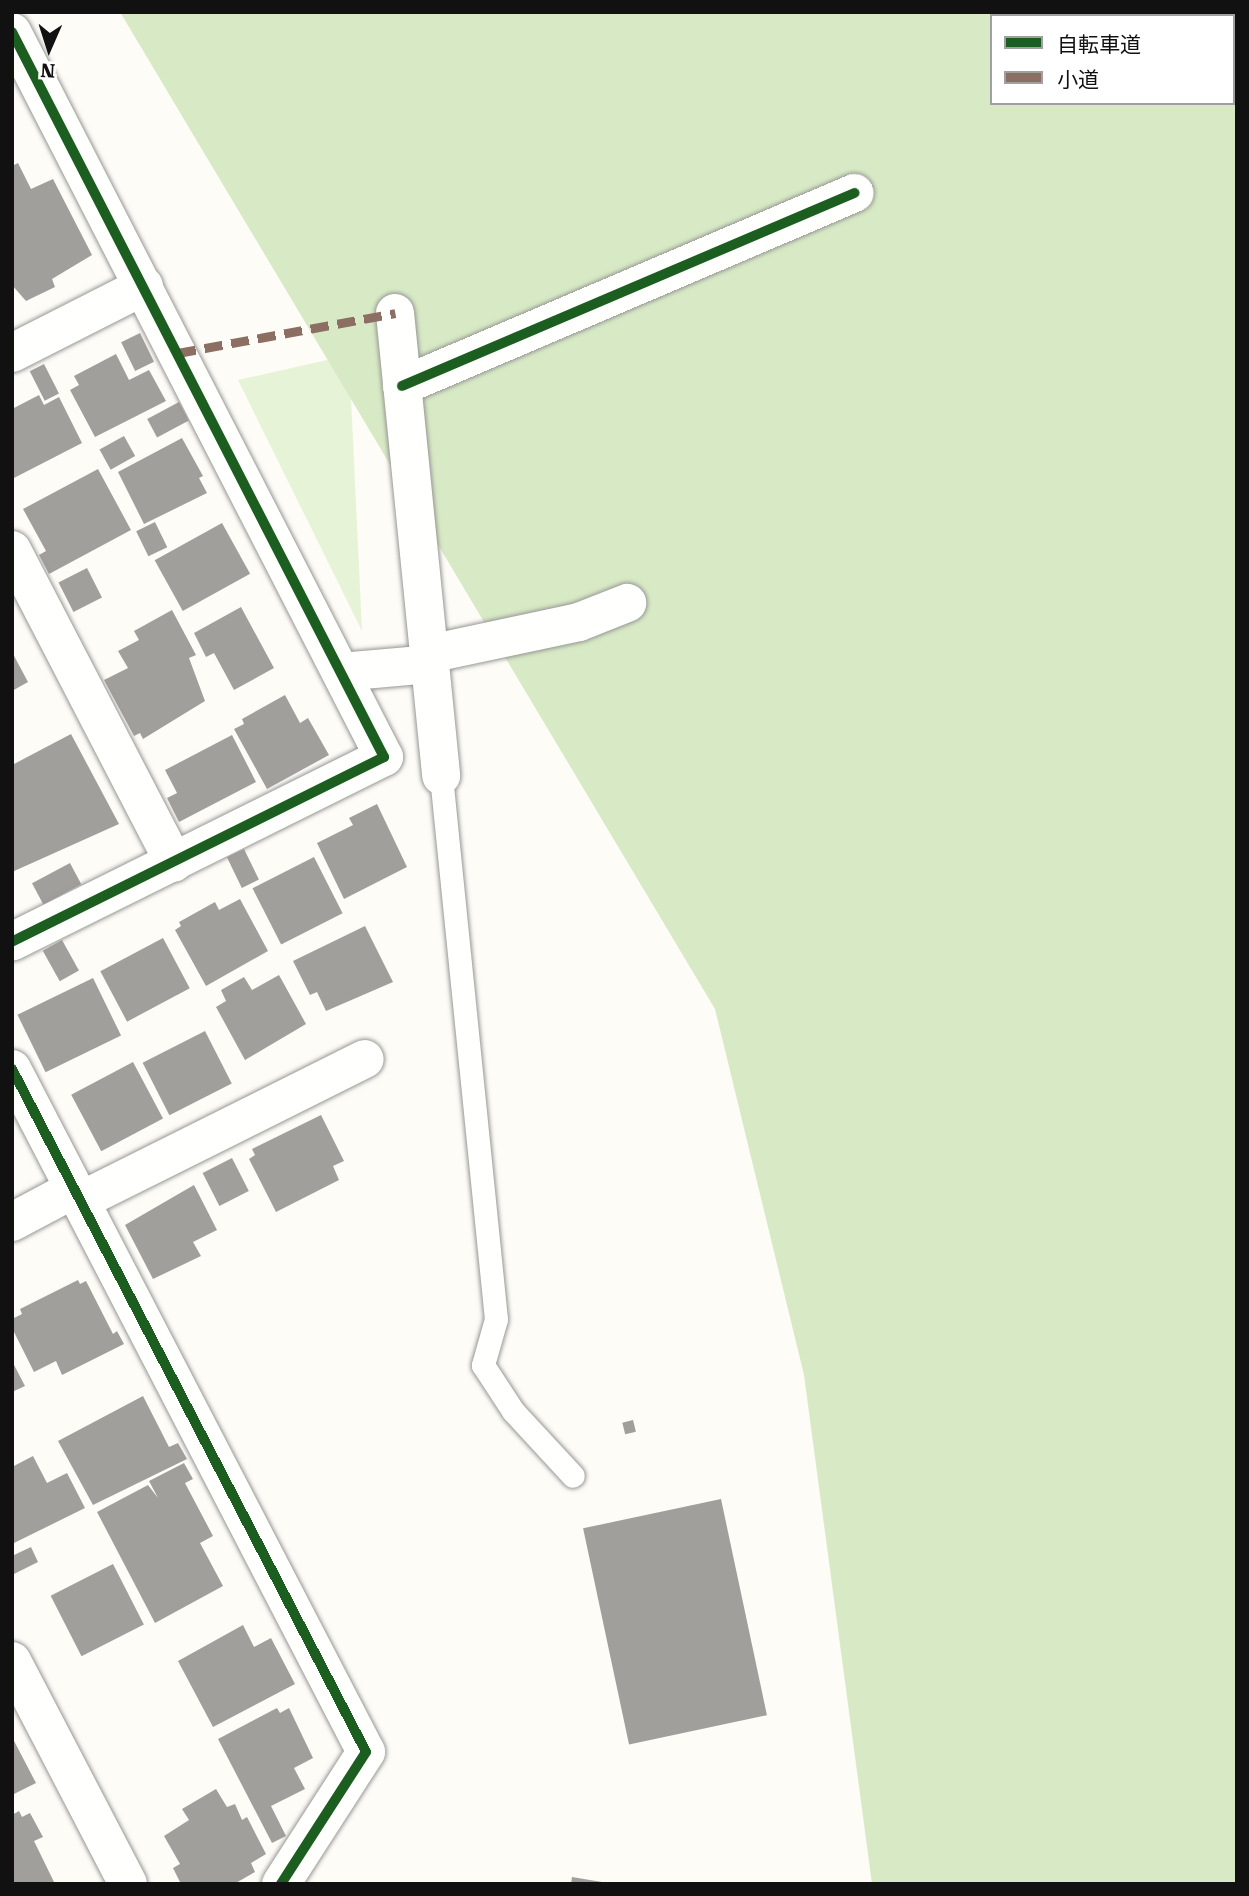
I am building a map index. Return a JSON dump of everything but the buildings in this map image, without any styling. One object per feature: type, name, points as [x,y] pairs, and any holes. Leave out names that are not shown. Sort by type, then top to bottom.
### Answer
[{"type":"street","points":[[12,32],[384,757],[12,942]]},
{"type":"street","points":[[402,386],[855,193]]},
{"type":"street","points":[[12,353],[144,286]]},
{"type":"street","points":[[395,313],[441,776]]},
{"type":"street","points":[[12,550],[174,862]]},
{"type":"street","points":[[341,671],[430,659],[579,622],[627,603]]},
{"type":"street","points":[[12,1222],[77,1195],[365,1059]]},
{"type":"street","points":[[12,1069],[366,1752],[281,1884]]},
{"type":"street","points":[[12,1661],[117,1878]]},
{"type":"lane","points":[[441,776],[496,1319],[483,1364],[513,1411],[573,1476]]},
{"type":"green space","points":[[120,12],[1237,12],[1237,1884],[872,1884],[804,1375],[715,1009]]},
{"type":"green space","points":[[349,355],[362,631],[238,380]]},
{"type":"marked path","points":[[178,353],[395,313]]},
{"type":"cycle path","points":[[12,32],[384,757],[12,942]]},
{"type":"cycle path","points":[[402,386],[855,193]]},
{"type":"cycle path","points":[[12,1069],[366,1752],[281,1884]]}]
